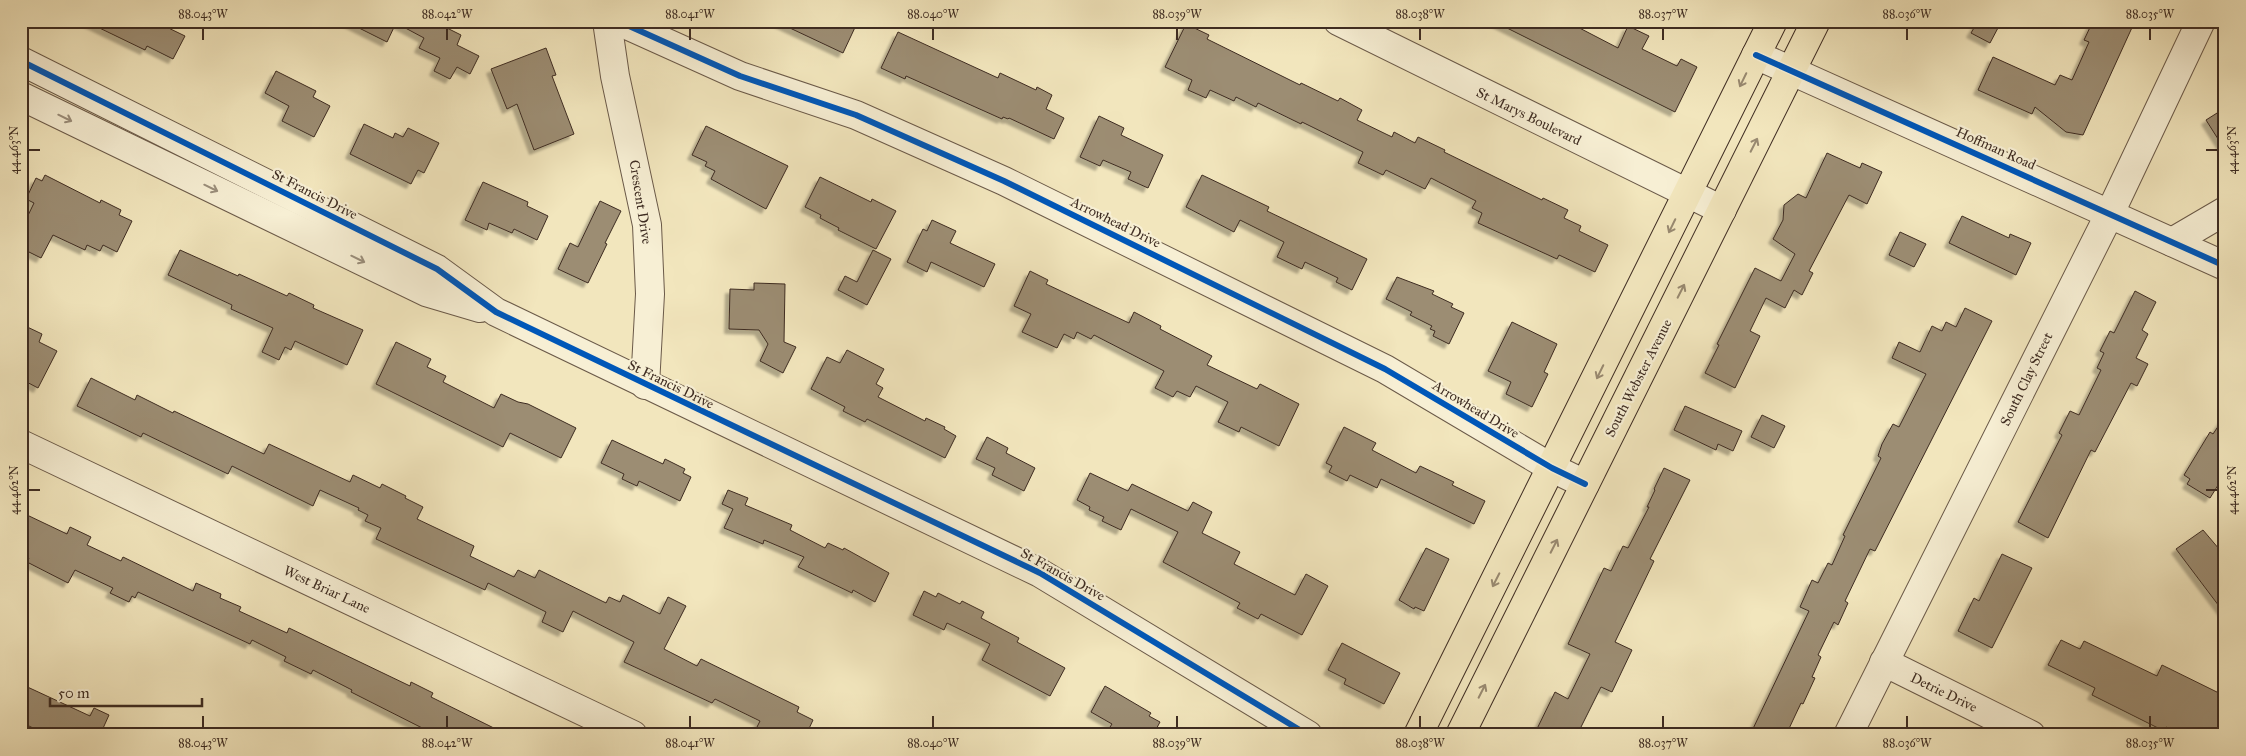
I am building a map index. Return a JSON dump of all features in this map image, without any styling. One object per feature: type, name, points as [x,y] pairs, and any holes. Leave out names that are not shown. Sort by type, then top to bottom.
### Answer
[{"type":"main road","points":[[1418,735],[1773,21]]},
{"type":"main road","name":"South Webster Avenue","points":[[1460,735],[1816,21]]},
{"type":"street","name":"Crescent Drive","points":[[607,21],[616,76],[647,225],[650,294],[645,385]]},
{"type":"street","name":"Arrowhead Drive","points":[[618,21],[740,76],[856,115],[1004,181],[1385,369],[1552,468],[1585,484]]},
{"type":"street","name":"St Marys Boulevard","points":[[1338,21],[1722,210]]},
{"type":"street","name":"South Clay Street","points":[[1848,735],[2110,213],[2201,21]]},
{"type":"street","name":"Hoffman Road","points":[[1756,54],[2225,266]]},
{"type":"street","name":"St Francis Drive","points":[[21,61],[437,269],[496,312],[1040,573],[1308,735]]},
{"type":"street","points":[[21,96],[426,292],[496,312]]},
{"type":"street","points":[[2172,242],[2225,211]]},
{"type":"street","name":"West Briar Lane","points":[[21,444],[633,735]]},
{"type":"street","name":"Detrie Drive","points":[[1884,662],[2031,735]]},
{"type":"building","points":[[85,21],[154,21],[185,36],[173,59],[147,46],[145,50]]},
{"type":"building","points":[[345,21],[433,21],[461,35],[457,45],[479,56],[470,74],[457,67],[450,79],[434,71],[440,58],[419,48],[424,38],[396,23],[387,42]]},
{"type":"building","points":[[775,21],[858,21],[843,53]]},
{"type":"building","points":[[1493,21],[1566,21],[1618,48],[1628,26],[1649,36],[1642,49],[1677,66],[1681,59],[1697,67],[1675,112]]},
{"type":"building","points":[[1978,21],[1989,21],[1999,26],[1990,43],[1971,33]]},
{"type":"building","points":[[2093,21],[2135,21],[2083,135],[2066,132],[2035,107],[2032,114],[1978,90],[1993,57],[2055,85],[2060,75],[2072,80],[2089,42],[2084,40]]},
{"type":"building","points":[[1186,24],[1209,35],[1207,39],[1300,85],[1301,83],[1338,101],[1340,98],[1362,110],[1357,120],[1392,137],[1394,132],[1415,143],[1418,137],[1445,150],[1444,152],[1542,200],[1543,198],[1568,210],[1564,218],[1581,226],[1579,231],[1608,245],[1595,272],[1559,255],[1557,259],[1478,223],[1482,213],[1472,208],[1476,201],[1431,178],[1425,189],[1386,170],[1383,175],[1358,163],[1363,152],[1302,122],[1301,124],[1258,103],[1256,107],[1236,97],[1234,101],[1210,90],[1206,98],[1188,90],[1192,80],[1165,67]]},
{"type":"building","points":[[898,32],[998,78],[1000,73],[1036,90],[1037,87],[1052,95],[1046,109],[1064,118],[1054,139],[1009,118],[1003,117],[1002,119],[906,76],[905,79],[881,68]]},
{"type":"building","points":[[546,48],[556,75],[552,76],[574,134],[534,150],[517,104],[507,109],[491,69]]},
{"type":"building","points":[[276,71],[316,91],[313,97],[330,106],[314,137],[282,121],[289,106],[265,93]]},
{"type":"building","points":[[2225,108],[2225,150],[2206,120]]},
{"type":"building","points":[[1099,116],[1124,128],[1121,135],[1163,155],[1148,188],[1128,179],[1131,172],[1103,160],[1100,166],[1080,157]]},
{"type":"building","points":[[364,124],[393,138],[395,133],[403,137],[408,128],[439,143],[424,173],[418,170],[411,184],[350,154]]},
{"type":"building","points":[[706,126],[788,166],[766,209],[711,179],[715,171],[705,166],[707,162],[692,155]]},
{"type":"building","points":[[1827,153],[1860,168],[1862,163],[1882,172],[1867,204],[1849,195],[1809,271],[1813,273],[1802,295],[1794,290],[1785,308],[1766,298],[1750,331],[1760,336],[1735,388],[1705,373],[1719,345],[1717,344],[1755,268],[1781,281],[1795,254],[1773,239],[1783,220],[1784,205],[1798,194],[1806,198]]},
{"type":"building","points":[[45,175],[100,203],[101,200],[121,210],[119,215],[132,221],[117,252],[103,245],[100,251],[87,245],[85,250],[53,235],[41,258],[21,248],[21,230],[34,203],[26,199],[36,178],[42,181]]},
{"type":"building","points":[[1202,175],[1269,207],[1267,211],[1367,259],[1352,290],[1336,282],[1338,278],[1305,262],[1302,269],[1277,257],[1284,242],[1240,220],[1234,232],[1186,207]]},
{"type":"building","points":[[820,177],[871,202],[872,199],[896,211],[876,249],[838,230],[839,228],[820,218],[821,215],[805,207]]},
{"type":"building","points":[[483,182],[528,202],[527,206],[548,216],[537,240],[514,229],[512,233],[489,223],[487,230],[465,220]]},
{"type":"building","points":[[600,201],[621,211],[588,283],[558,269],[570,243],[578,247]]},
{"type":"building","points":[[1962,216],[2009,238],[2010,234],[2031,243],[2016,275],[1949,243]]},
{"type":"building","points":[[932,220],[956,231],[950,243],[995,264],[984,287],[931,262],[927,272],[907,262],[923,229],[927,231]]},
{"type":"building","points":[[1900,232],[1926,244],[1914,267],[1889,255]]},
{"type":"building","points":[[180,250],[287,296],[289,293],[314,305],[313,308],[363,330],[347,365],[295,341],[291,350],[285,347],[279,360],[262,352],[273,328],[231,309],[232,305],[168,275]]},
{"type":"building","points":[[873,250],[891,259],[867,305],[838,290],[845,276],[857,282]]},
{"type":"building","points":[[1030,271],[1048,280],[1046,284],[1129,323],[1134,312],[1161,326],[1160,329],[1212,356],[1207,365],[1257,389],[1260,384],[1299,404],[1279,446],[1241,427],[1239,432],[1218,422],[1228,402],[1196,386],[1190,397],[1177,391],[1173,397],[1155,388],[1164,371],[1094,335],[1091,339],[1077,332],[1074,339],[1064,334],[1057,348],[1022,332],[1031,314],[1014,306]]},
{"type":"building","points":[[1397,277],[1434,291],[1432,294],[1453,304],[1451,307],[1464,313],[1449,344],[1433,336],[1435,331],[1430,329],[1432,326],[1410,315],[1412,312],[1386,299]]},
{"type":"building","points":[[754,283],[785,284],[784,342],[796,347],[783,373],[760,361],[768,344],[759,330],[729,329],[730,289],[754,290]]},
{"type":"building","points":[[2135,291],[2156,302],[2142,330],[2148,334],[2136,358],[2148,364],[2137,386],[2131,383],[2095,452],[2091,450],[2048,538],[2018,522],[2062,435],[2059,433],[2070,411],[2079,415],[2101,370],[2097,368],[2104,353],[2100,351],[2110,331],[2114,333]]},
{"type":"building","points":[[1965,308],[1992,321],[1875,551],[1870,549],[1845,601],[1848,603],[1838,625],[1834,622],[1818,655],[1821,657],[1812,677],[1815,678],[1803,704],[1801,703],[1786,735],[1750,735],[1809,611],[1800,607],[1812,580],[1818,583],[1828,563],[1832,565],[1845,536],[1843,535],[1881,458],[1878,456],[1882,444],[1893,424],[1899,427],[1926,374],[1892,358],[1899,342],[1920,352],[1932,326],[1942,331],[1946,322],[1956,327]]},
{"type":"building","points":[[1512,322],[1557,344],[1544,372],[1548,374],[1532,407],[1506,394],[1511,382],[1488,371]]},
{"type":"building","points":[[21,324],[42,334],[39,342],[57,351],[38,388],[21,379]]},
{"type":"building","points":[[396,342],[431,359],[427,367],[446,376],[443,382],[494,408],[501,394],[518,402],[528,404],[576,428],[561,458],[510,433],[503,447],[376,384]]},
{"type":"building","points":[[847,350],[884,369],[876,384],[883,388],[878,397],[925,421],[926,418],[945,427],[944,429],[956,436],[945,458],[867,419],[865,422],[843,411],[845,407],[811,389],[827,357],[840,363]]},
{"type":"building","points":[[91,378],[135,400],[137,395],[173,413],[174,411],[264,454],[269,444],[350,482],[353,475],[380,488],[382,484],[423,507],[417,519],[474,546],[470,556],[514,577],[518,570],[535,578],[539,570],[606,603],[609,597],[620,602],[623,595],[660,614],[668,597],[686,606],[664,649],[697,666],[701,659],[799,707],[797,712],[813,720],[806,735],[753,735],[760,721],[715,699],[712,703],[624,662],[634,642],[573,611],[563,632],[542,622],[546,612],[488,583],[485,590],[376,539],[381,528],[365,521],[368,515],[358,510],[359,508],[320,490],[313,506],[232,466],[228,474],[143,433],[141,437],[77,406]]},
{"type":"building","points":[[1685,406],[1742,431],[1733,451],[1718,444],[1716,450],[1674,430]]},
{"type":"building","points":[[1762,415],[1785,426],[1774,448],[1751,437]]},
{"type":"building","points":[[2225,416],[2225,474],[2210,498],[2187,484],[2190,479],[2184,475],[2210,432],[2213,434]]},
{"type":"building","points":[[1344,427],[1376,443],[1372,450],[1416,473],[1420,466],[1454,482],[1452,485],[1485,501],[1474,524],[1381,479],[1377,488],[1350,475],[1347,481],[1329,472],[1332,466],[1326,463]]},
{"type":"building","points":[[987,437],[1008,448],[1006,453],[1035,468],[1024,491],[992,475],[995,468],[976,459]]},
{"type":"building","points":[[612,440],[663,464],[665,459],[685,469],[683,473],[691,477],[680,501],[639,481],[637,486],[622,479],[624,474],[601,463]]},
{"type":"building","points":[[1664,468],[1690,480],[1650,559],[1654,561],[1615,642],[1632,650],[1612,692],[1601,687],[1577,735],[1534,735],[1555,692],[1568,699],[1590,654],[1568,644],[1604,568],[1611,571],[1623,546],[1628,548],[1649,507],[1647,507]]},
{"type":"building","points":[[1090,473],[1128,491],[1132,484],[1188,511],[1193,502],[1212,512],[1202,533],[1240,552],[1234,564],[1295,595],[1306,574],[1328,586],[1302,635],[1261,614],[1258,619],[1237,608],[1240,603],[1163,562],[1178,532],[1131,509],[1121,530],[1102,521],[1104,517],[1089,510],[1090,507],[1077,500]]},
{"type":"building","points":[[728,490],[748,498],[745,505],[792,525],[790,530],[825,548],[828,543],[843,550],[844,548],[889,573],[875,602],[853,590],[852,593],[798,567],[804,557],[764,540],[763,544],[724,528],[733,509],[722,504]]},
{"type":"building","points":[[27,515],[67,534],[70,527],[91,537],[87,545],[121,561],[123,557],[193,591],[196,583],[221,594],[220,598],[241,607],[239,611],[287,633],[289,628],[410,686],[411,682],[433,693],[431,697],[508,735],[436,735],[351,692],[352,690],[313,670],[311,674],[284,661],[286,657],[252,640],[250,644],[138,592],[135,598],[132,596],[129,602],[110,593],[113,588],[75,570],[68,583],[27,562],[29,558],[21,555],[21,525]]},
{"type":"building","points":[[2203,530],[2225,556],[2225,614],[2176,549]]},
{"type":"building","points":[[1426,548],[1449,559],[1424,611],[1415,607],[1414,609],[1399,600]]},
{"type":"building","points":[[2002,554],[2032,568],[1992,648],[1958,631],[1974,598],[1979,601]]},
{"type":"building","points":[[924,591],[936,597],[938,593],[960,604],[962,601],[984,612],[981,618],[1019,638],[1017,642],[1065,668],[1050,696],[982,660],[990,644],[947,623],[944,630],[913,615]]},
{"type":"building","points":[[2061,640],[2080,649],[2084,641],[2157,676],[2162,665],[2225,696],[2225,713],[2214,735],[2183,735],[2166,727],[2164,731],[2092,695],[2095,688],[2048,665]]},
{"type":"building","points":[[1342,643],[1400,673],[1384,704],[1344,684],[1346,679],[1328,670]]},
{"type":"building","points":[[21,684],[90,716],[94,708],[109,715],[100,735],[47,735],[21,722]]},
{"type":"building","points":[[1105,686],[1151,713],[1149,716],[1160,722],[1153,735],[1125,735],[1110,727],[1112,724],[1091,712]]},
{"type":"cycle path","points":[[618,21],[740,76],[856,115],[1004,181],[1385,369],[1552,468],[1585,484]]},
{"type":"cycle path","points":[[1756,55],[2225,266]]},
{"type":"cycle path","points":[[21,61],[437,269],[496,312],[1040,573],[1308,735]]}]
